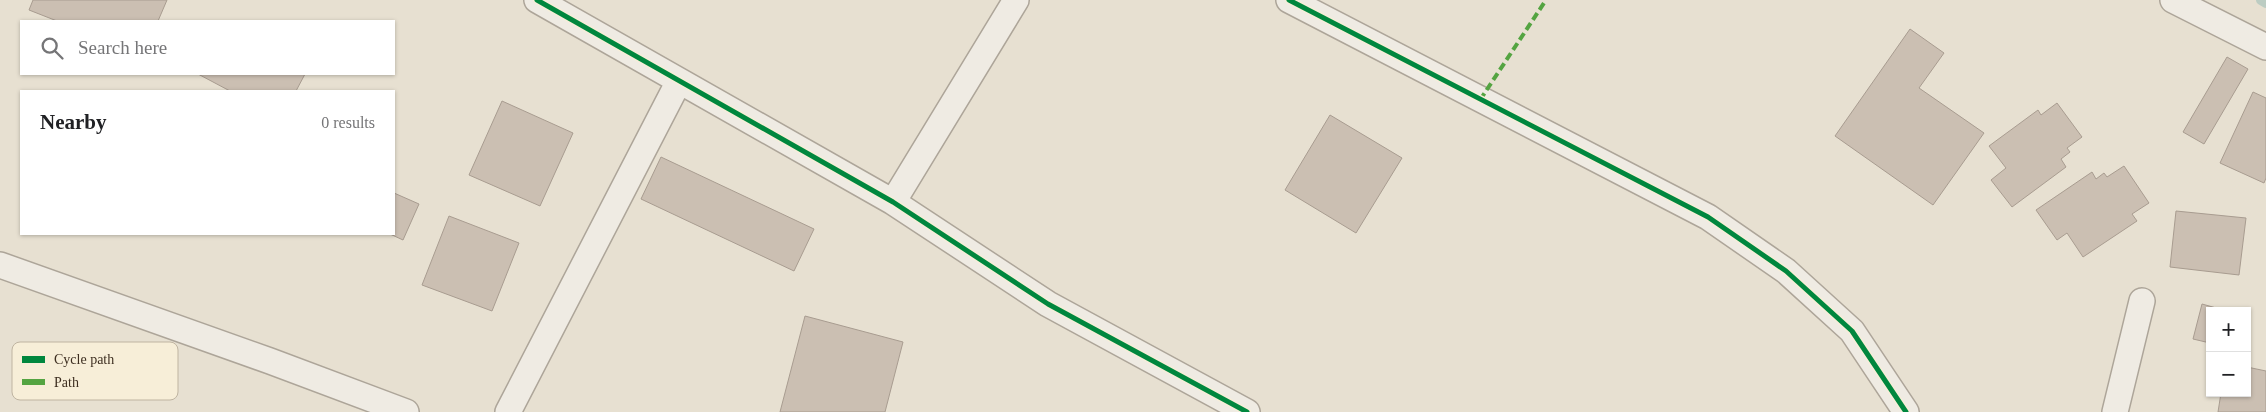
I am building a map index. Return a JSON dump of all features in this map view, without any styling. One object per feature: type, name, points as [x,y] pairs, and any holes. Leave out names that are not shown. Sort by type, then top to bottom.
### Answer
[{"type":"street","points":[[537,0],[893,202],[1048,304],[1247,412]]},
{"type":"street","points":[[893,202],[1016,0]]},
{"type":"street","points":[[1289,0],[1708,217],[1786,272],[1852,331],[1906,412]]},
{"type":"street","points":[[2173,0],[2266,47]]},
{"type":"street","points":[[508,412],[679,81]]},
{"type":"street","points":[[0,265],[270,361],[406,412]]},
{"type":"street","points":[[2116,412],[2142,301]]},
{"type":"building","points":[[33,0],[167,0],[158,20],[54,20],[29,10]]},
{"type":"building","points":[[1910,29],[1944,53],[1919,88],[1984,133],[1933,205],[1835,136]]},
{"type":"building","points":[[2227,57],[2248,69],[2204,144],[2183,132]]},
{"type":"building","points":[[200,75],[304,75],[297,90],[228,90]]},
{"type":"building","points":[[2253,92],[2266,98],[2266,178],[2264,183],[2220,163]]},
{"type":"building","points":[[502,101],[573,133],[540,206],[469,175]]},
{"type":"building","points":[[2057,103],[2082,137],[2067,148],[2070,152],[2061,159],[2066,167],[2012,207],[1991,180],[2006,168],[1989,146],[2038,110],[2041,115]]},
{"type":"building","points":[[1330,115],[1402,158],[1356,233],[1285,190]]},
{"type":"building","points":[[661,157],[814,229],[794,271],[641,199]]},
{"type":"building","points":[[2124,166],[2149,203],[2132,214],[2137,221],[2083,257],[2067,233],[2057,240],[2036,210],[2092,172],[2096,179],[2104,173],[2107,177]]},
{"type":"building","points":[[395,193],[419,204],[403,240],[392,235],[395,235]]},
{"type":"building","points":[[2176,211],[2246,218],[2239,275],[2170,267]]},
{"type":"building","points":[[449,216],[519,243],[492,311],[422,285]]},
{"type":"building","points":[[2202,304],[2213,307],[2206,307],[2206,342],[2193,339]]},
{"type":"building","points":[[805,316],[903,342],[885,412],[780,412]]},
{"type":"building","points":[[2251,368],[2266,371],[2266,412],[2218,412],[2220,397],[2251,397]]},
{"type":"waterway","points":[[2261,0],[2266,3]]},
{"type":"marked path","points":[[1480,100],[1546,0]]},
{"type":"cycle path","points":[[537,0],[893,202],[1048,304],[1247,412]]},
{"type":"cycle path","points":[[1289,0],[1708,217],[1786,271],[1852,331],[1906,412]]}]
